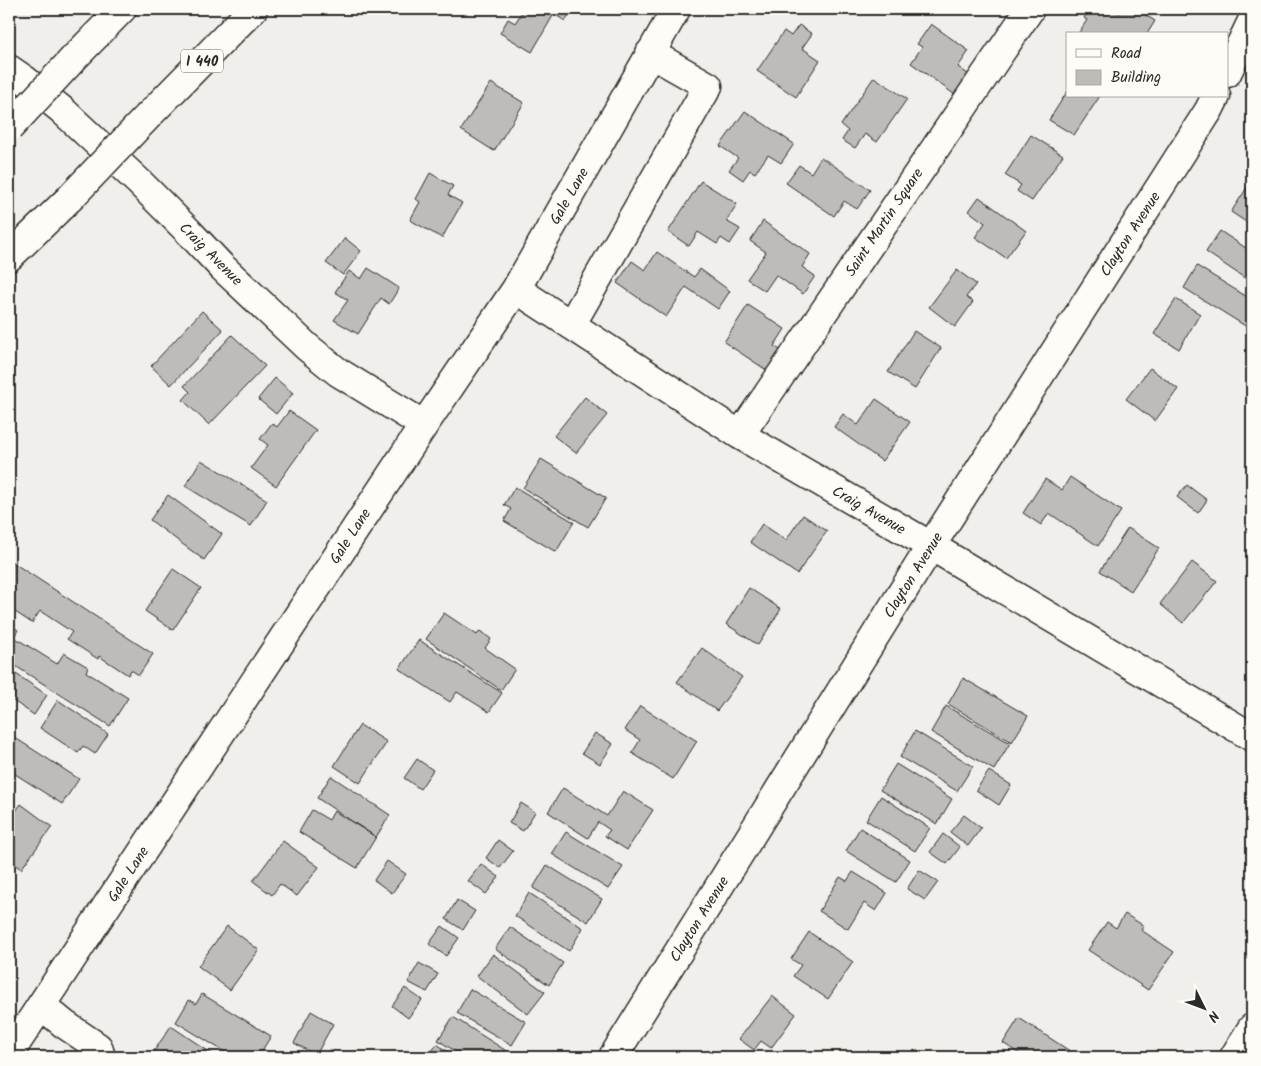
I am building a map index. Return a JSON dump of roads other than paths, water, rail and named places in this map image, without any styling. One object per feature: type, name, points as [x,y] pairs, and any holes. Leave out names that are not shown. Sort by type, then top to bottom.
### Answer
[{"type":"main road","points":[[9,128],[122,9]]},
{"type":"main road","name":"I 440","points":[[9,257],[70,198],[253,9]]},
{"type":"main road","name":"Gale Lane","points":[[9,1054],[424,425],[516,289],[676,9]]},
{"type":"main road","name":"Saint Martin Square","points":[[740,436],[1030,9]]},
{"type":"main road","points":[[1228,71],[1252,21]]},
{"type":"main road","points":[[571,325],[708,86],[650,53]]},
{"type":"main road","name":"Craig Avenue","points":[[9,68],[62,110],[188,230],[222,267],[307,347],[338,372],[424,425]]},
{"type":"main road","name":"Clayton Avenue","points":[[613,1057],[931,546],[1215,98]]},
{"type":"main road","name":"Craig Avenue","points":[[516,289],[740,436],[931,546],[1252,737]]},
{"type":"main road","points":[[41,1005],[64,1024],[98,1047],[101,1057]]},
{"type":"main road","points":[[1234,1057],[1252,1028]]}]
